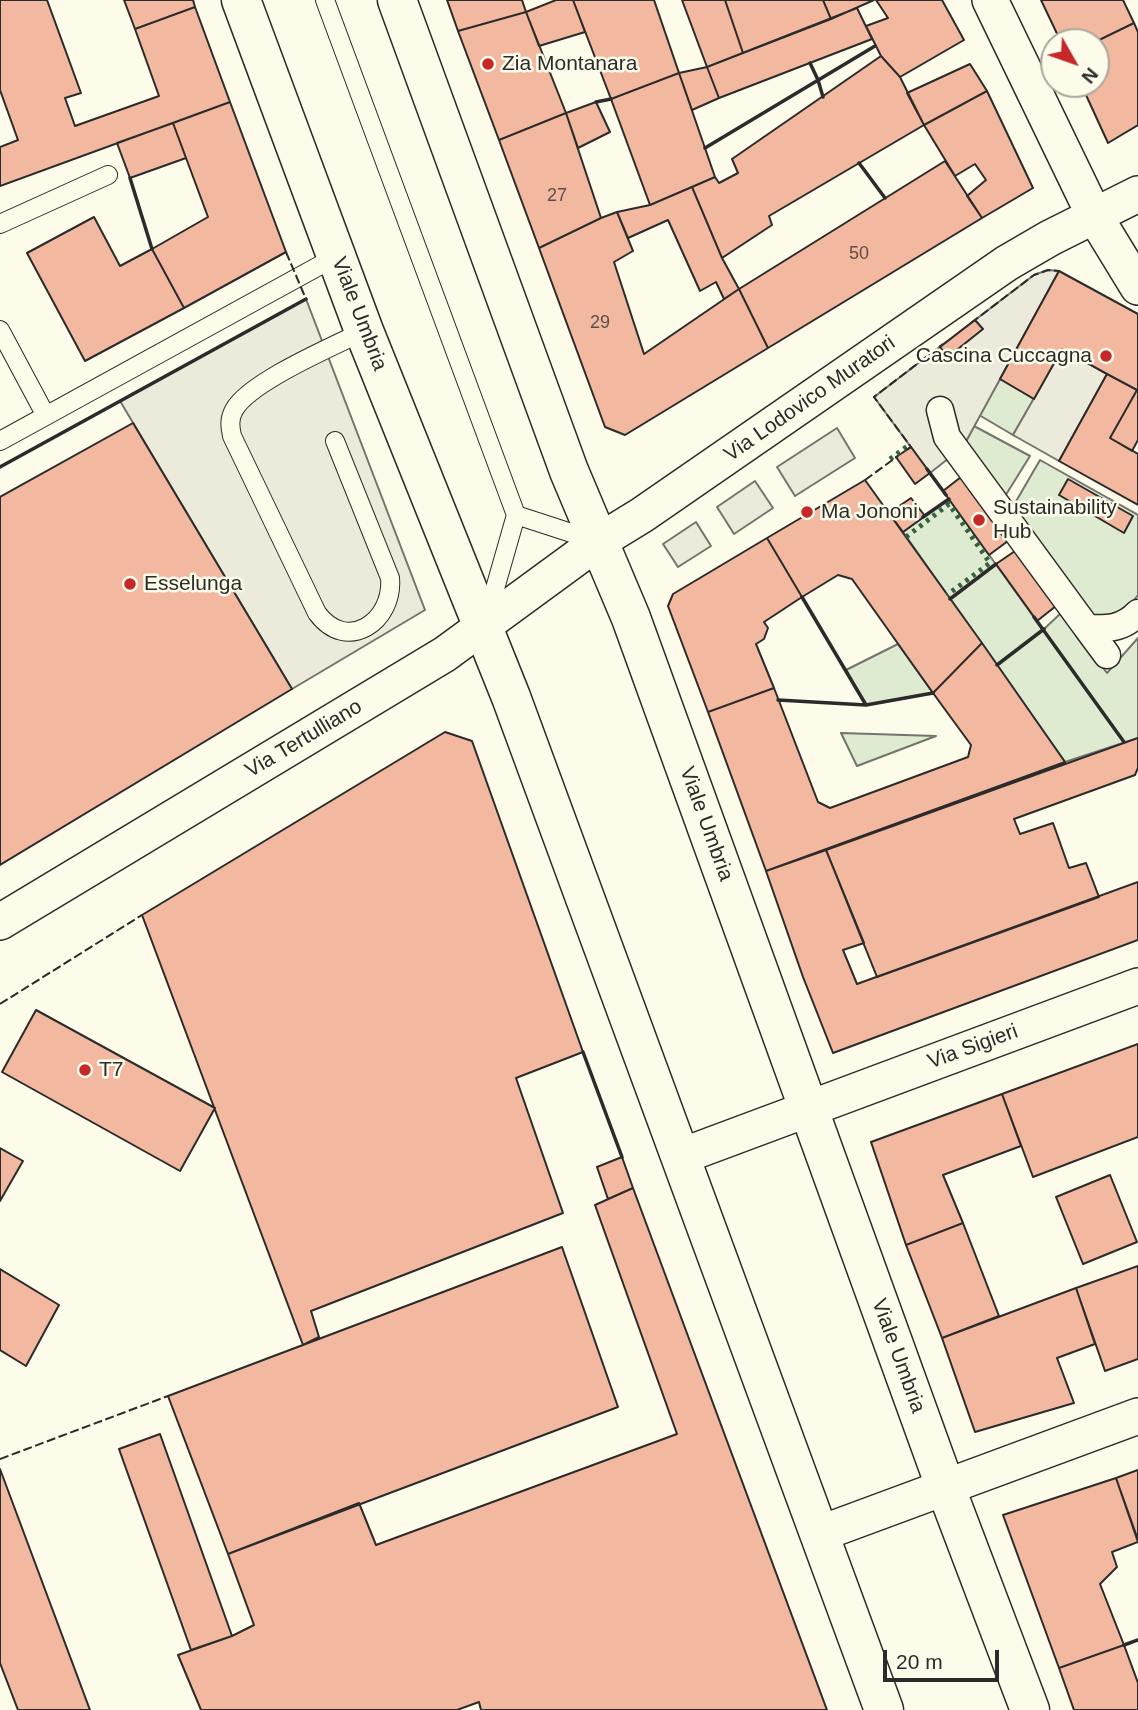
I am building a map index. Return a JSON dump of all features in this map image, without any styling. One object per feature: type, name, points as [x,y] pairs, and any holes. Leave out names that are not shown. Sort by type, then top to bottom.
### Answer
[{"type":"main road","name":"Viale Umbria","points":[[241,0],[364,331],[484,626],[682,1156],[884,1710]]},
{"type":"main road","name":"Viale Umbria","points":[[397,0],[569,471],[631,618],[945,1486],[1030,1710]]},
{"type":"street","points":[[990,0],[1094,215],[1138,287]]},
{"type":"street","name":"Via Lodovico Muratori","points":[[598,542],[642,515],[1007,263],[1138,194]]},
{"type":"street","points":[[940,410],[947,437],[1107,655]]},
{"type":"street","name":"Via Tertulliano","points":[[0,922],[422,668],[598,542]]},
{"type":"street","points":[[1087,628],[1110,629],[1120,626],[1138,613]]},
{"type":"street","name":"Via Sigieri","points":[[807,1108],[1138,986]]},
{"type":"street","points":[[682,1156],[807,1108]]},
{"type":"street","points":[[819,1534],[1138,1416]]},
{"type":"lane","points":[[325,0],[516,515],[484,626]]},
{"type":"lane","points":[[0,224],[108,175]]},
{"type":"lane","points":[[0,441],[337,256]]},
{"type":"lane","points":[[0,330],[46,416]]},
{"type":"lane","points":[[335,441],[390,578],[391,592],[378,617],[355,631],[343,633],[325,624],[317,613],[229,425],[234,409],[249,392],[364,331]]},
{"type":"lane","points":[[516,515],[598,542]]},
{"type":"green space","points":[[1000,379],[1034,399],[1013,435],[979,415]]},
{"type":"green space","points":[[974,426],[1030,456],[1002,501],[963,447]]},
{"type":"green space","points":[[1040,460],[1138,515],[1138,595],[1127,608],[1115,614],[1086,617],[1011,510]]},
{"type":"green space","points":[[949,499],[1043,630],[1061,613],[1107,673],[1138,638],[1138,738],[1065,762],[903,532]]},
{"type":"green space","points":[[898,644],[933,693],[866,705],[846,670]]},
{"type":"green space","points":[[841,733],[936,736],[857,766]]},
{"type":"shaded area","points":[[1048,270],[1059,271],[963,447],[930,473],[874,397],[1034,275]]},
{"type":"shaded area","points":[[306,299],[425,610],[292,689],[120,401]]},
{"type":"shaded area","points":[[1062,349],[1107,374],[1059,461],[1013,435]]},
{"type":"shaded area","points":[[837,428],[855,458],[795,496],[777,467]]},
{"type":"shaded area","points":[[755,481],[773,508],[734,534],[717,507]]},
{"type":"shaded area","points":[[696,522],[711,546],[678,567],[663,544]]},
{"type":"building","points":[[0,0],[47,0],[81,93],[65,98],[75,126],[159,96],[135,29],[195,7],[230,102],[0,186],[0,147],[18,140],[0,90]]},
{"type":"building","points":[[124,0],[193,0],[195,7],[135,29]]},
{"type":"building","points":[[447,0],[522,0],[526,12],[458,31]]},
{"type":"building","points":[[556,0],[573,0],[585,32],[539,46],[526,12]]},
{"type":"building","points":[[573,0],[654,0],[679,73],[611,99]]},
{"type":"building","points":[[682,0],[725,0],[743,53],[707,67]]},
{"type":"building","points":[[725,0],[823,0],[831,19],[743,53]]},
{"type":"building","points":[[823,0],[874,0],[831,19]]},
{"type":"building","points":[[876,0],[942,0],[964,40],[900,77],[881,56],[866,26],[888,18]]},
{"type":"building","points":[[1041,0],[1123,0],[1134,23],[1110,35],[1110,28],[1054,28]]},
{"type":"building","points":[[857,8],[872,39],[719,98],[707,67]]},
{"type":"building","points":[[526,12],[566,113],[499,140],[458,31]]},
{"type":"building","points":[[1134,23],[1138,32],[1138,125],[1108,143],[1087,98],[1110,98],[1110,35]]},
{"type":"building","points":[[881,56],[900,77],[924,125],[769,216],[772,225],[722,258],[692,187],[715,177],[719,183],[738,173],[732,159]]},
{"type":"building","points":[[970,64],[987,91],[924,125],[907,93]]},
{"type":"building","points":[[707,67],[719,98],[692,110],[679,73]]},
{"type":"building","points":[[679,73],[715,177],[650,205],[611,99]]},
{"type":"building","points":[[987,91],[1033,188],[982,218],[967,196],[986,180],[975,164],[955,176],[924,125]]},
{"type":"building","points":[[230,102],[286,252],[184,308],[152,249],[208,217],[173,123]]},
{"type":"building","points":[[596,102],[610,132],[578,148],[566,113]]},
{"type":"building","points":[[566,113],[601,218],[539,248],[499,140]]},
{"type":"building","points":[[173,123],[186,158],[130,178],[117,143]]},
{"type":"building","points":[[945,161],[982,218],[768,348],[739,289]]},
{"type":"building","points":[[692,187],[722,258],[739,289],[724,299],[716,282],[700,291],[668,220],[628,238],[617,212],[650,205]]},
{"type":"building","points":[[617,212],[633,251],[614,262],[644,354],[739,289],[768,348],[625,435],[605,427],[539,248]]},
{"type":"building","points":[[94,217],[120,266],[152,249],[184,308],[85,361],[27,253]]},
{"type":"building","name":"Cascina Cuccagna","points":[[1059,271],[1138,314],[1138,440],[1132,451],[1110,438],[1137,390],[1062,349],[1034,399],[1000,379]]},
{"type":"building","points":[[975,320],[983,329],[948,357],[940,347]]},
{"type":"building","points":[[1107,374],[1137,390],[1110,438],[1138,454],[1138,505],[1059,461]]},
{"type":"building","points":[[133,423],[292,689],[0,865],[0,497]]},
{"type":"building","points":[[911,447],[930,473],[915,484],[896,457]]},
{"type":"building","name":"Sustainability Hub","points":[[961,477],[1008,541],[989,555],[943,491]]},
{"type":"building","points":[[1068,479],[1133,516],[1124,533],[1059,495]]},
{"type":"building","points":[[865,480],[982,643],[933,693],[852,579],[838,575],[802,597],[767,538]]},
{"type":"building","points":[[911,498],[925,516],[903,532],[889,513]]},
{"type":"building","points":[[767,538],[802,597],[764,622],[768,628],[764,639],[756,644],[774,688],[708,712],[668,606],[673,594]]},
{"type":"building","points":[[1015,551],[1056,606],[1037,621],[996,564]]},
{"type":"building","points":[[982,643],[1065,762],[766,871],[708,712],[774,688],[818,802],[830,808],[968,757],[971,745],[933,693]]},
{"type":"building","points":[[445,732],[472,741],[583,1052],[516,1078],[563,1213],[311,1311],[319,1337],[303,1345],[142,915]]},
{"type":"building","points":[[1138,738],[1138,768],[1135,775],[1014,819],[1020,834],[1053,823],[1069,868],[1086,863],[1099,897],[877,977],[826,850]]},
{"type":"building","points":[[826,850],[864,943],[843,950],[857,984],[1138,882],[1138,940],[833,1053],[766,871]]},
{"type":"building","points":[[36,1010],[215,1108],[180,1171],[2,1072]]},
{"type":"building","points":[[1138,1044],[1138,1137],[1033,1177],[1002,1094]]},
{"type":"building","points":[[1002,1094],[1021,1146],[943,1175],[963,1223],[906,1245],[871,1142]]},
{"type":"building","points":[[0,1148],[23,1161],[0,1201]]},
{"type":"building","points":[[622,1157],[633,1188],[608,1199],[597,1167]]},
{"type":"building","points":[[1110,1175],[1137,1242],[1083,1264],[1056,1197]]},
{"type":"building","points":[[633,1188],[827,1710],[481,1710],[479,1702],[457,1710],[201,1710],[178,1655],[232,1636],[254,1625],[228,1554],[359,1503],[376,1545],[677,1434],[595,1205]]},
{"type":"building","points":[[963,1223],[999,1316],[942,1338],[906,1245]]},
{"type":"building","points":[[562,1247],[618,1407],[228,1554],[168,1396]]},
{"type":"building","points":[[1138,1266],[1138,1359],[1105,1371],[1076,1288]]},
{"type":"building","points":[[0,1269],[59,1305],[26,1366],[0,1350]]},
{"type":"building","points":[[1076,1288],[1095,1344],[1057,1358],[1074,1403],[975,1432],[942,1338]]},
{"type":"building","points":[[160,1434],[232,1636],[191,1650],[119,1449]]},
{"type":"building","points":[[0,1469],[90,1710],[18,1710],[0,1663]]},
{"type":"building","points":[[1138,1470],[1138,1540],[1116,1478]]},
{"type":"building","points":[[1116,1478],[1138,1542],[1112,1552],[1117,1567],[1100,1584],[1124,1645],[1059,1668],[1003,1515]]},
{"type":"building","points":[[1124,1645],[1138,1683],[1138,1710],[1074,1710],[1059,1668]]},
{"type":"hedge","points":[[890,459],[909,445]]},
{"type":"hedge","points":[[906,537],[949,504],[990,563],[947,595]]},
{"type":"fence","points":[[286,252],[306,299]]},
{"type":"fence","points":[[971,323],[1034,275],[1048,270],[1059,271]]},
{"type":"fence","points":[[906,450],[911,447],[874,397],[943,344]]},
{"type":"fence","points":[[865,480],[898,456]]},
{"type":"fence","points":[[0,1004],[142,915]]},
{"type":"fence","points":[[0,1459],[168,1396]]},
{"type":"wall","points":[[705,148],[875,46]]},
{"type":"wall","points":[[810,63],[823,97]]},
{"type":"wall","points":[[596,102],[611,99]]},
{"type":"wall","points":[[859,163],[885,198]]},
{"type":"wall","points":[[130,178],[152,249]]},
{"type":"wall","points":[[0,467],[306,299]]},
{"type":"wall","points":[[927,469],[946,495]]},
{"type":"wall","points":[[923,517],[949,499]]},
{"type":"wall","points":[[950,599],[996,564]]},
{"type":"wall","points":[[802,597],[866,705]]},
{"type":"wall","points":[[1034,617],[1124,742]]},
{"type":"wall","points":[[997,665],[1044,629]]},
{"type":"wall","points":[[778,700],[866,705],[933,693]]},
{"type":"wall","points":[[583,1052],[622,1157]]},
{"type":"wall","points":[[1124,1645],[1138,1640]]},
{"type":"place","name":"Zia Montanara","points":[[488,64]]},
{"type":"place","name":"Cascina Cuccagna","points":[[1106,356]]},
{"type":"place","name":"Ma Jononi","points":[[807,512]]},
{"type":"place","name":"Sustainability Hub","points":[[979,520]]},
{"type":"place","name":"Esselunga","points":[[130,584]]},
{"type":"place","name":"T7","points":[[85,1070]]}]
